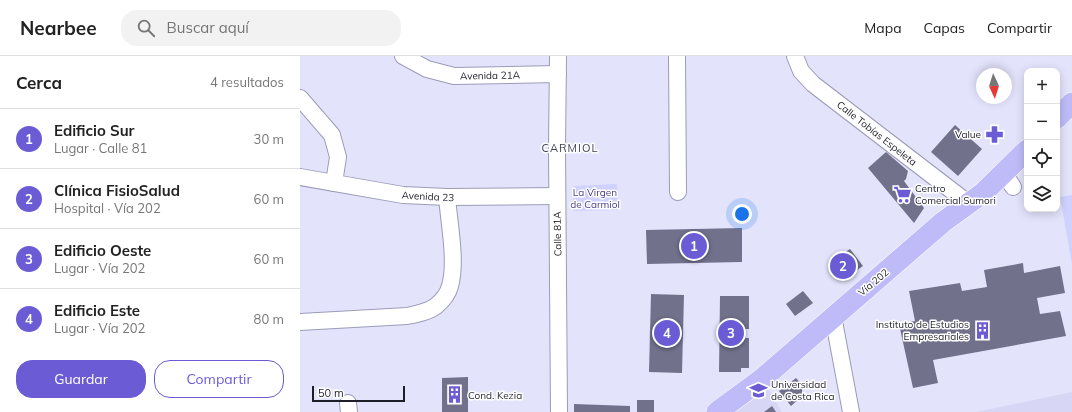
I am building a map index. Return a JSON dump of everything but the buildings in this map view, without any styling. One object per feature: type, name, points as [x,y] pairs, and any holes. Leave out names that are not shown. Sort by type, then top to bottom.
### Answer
[{"type":"main road","points":[[1060,115],[1072,103]]},
{"type":"main road","name":"Vía 202","points":[[717,412],[762,378],[943,222],[983,193],[1009,180],[1024,155]]},
{"type":"street","name":"Avenida 21A","points":[[403,56],[427,69],[454,76],[558,74]]},
{"type":"street","name":"Calle 81A","points":[[558,56],[557,196],[559,412]]},
{"type":"street","points":[[677,56],[678,192]]},
{"type":"street","name":"Calle Tobías Espeleta","points":[[795,56],[801,71],[813,84],[968,203]]},
{"type":"street","points":[[300,98],[332,135],[338,157],[334,183]]},
{"type":"street","name":"Avenida 23","points":[[300,177],[403,195],[447,197],[557,196]]},
{"type":"street","points":[[300,322],[407,316],[423,313],[435,307],[444,298],[450,288],[453,270],[447,197]]},
{"type":"street","points":[[833,316],[850,412]]},
{"type":"shaded area","name":"Universidad de Costa Rica","points":[[762,379],[782,412],[717,412]]},
{"type":"shaded area","points":[[1072,392],[1072,412],[976,412]]},
{"type":"green space","name":"La Virgen de Carmiol","points":[[617,184],[618,210],[573,211],[573,186]]},
{"type":"green space","points":[[1072,195],[1072,264],[1060,197]]},
{"type":"place","name":"Value","points":[[994,134]]},
{"type":"place","name":"Centro Comercial Sumori","points":[[902,194]]},
{"type":"place","name":"Edificio Sur","points":[[694,246]]},
{"type":"place","name":"Clínica FisioSalud","points":[[843,266]]},
{"type":"place","name":"Instituto de Estudios Empresariales","points":[[982,330]]},
{"type":"place","name":"Edificio Este","points":[[667,333]]},
{"type":"place","name":"Edificio Oeste","points":[[731,333]]},
{"type":"place","name":"Universidad de Costa Rica","points":[[758,390]]},
{"type":"place","name":"Cond. Kezia","points":[[455,395]]},
{"type":"district","name":"CARMIOL","points":[[570,148]]}]
